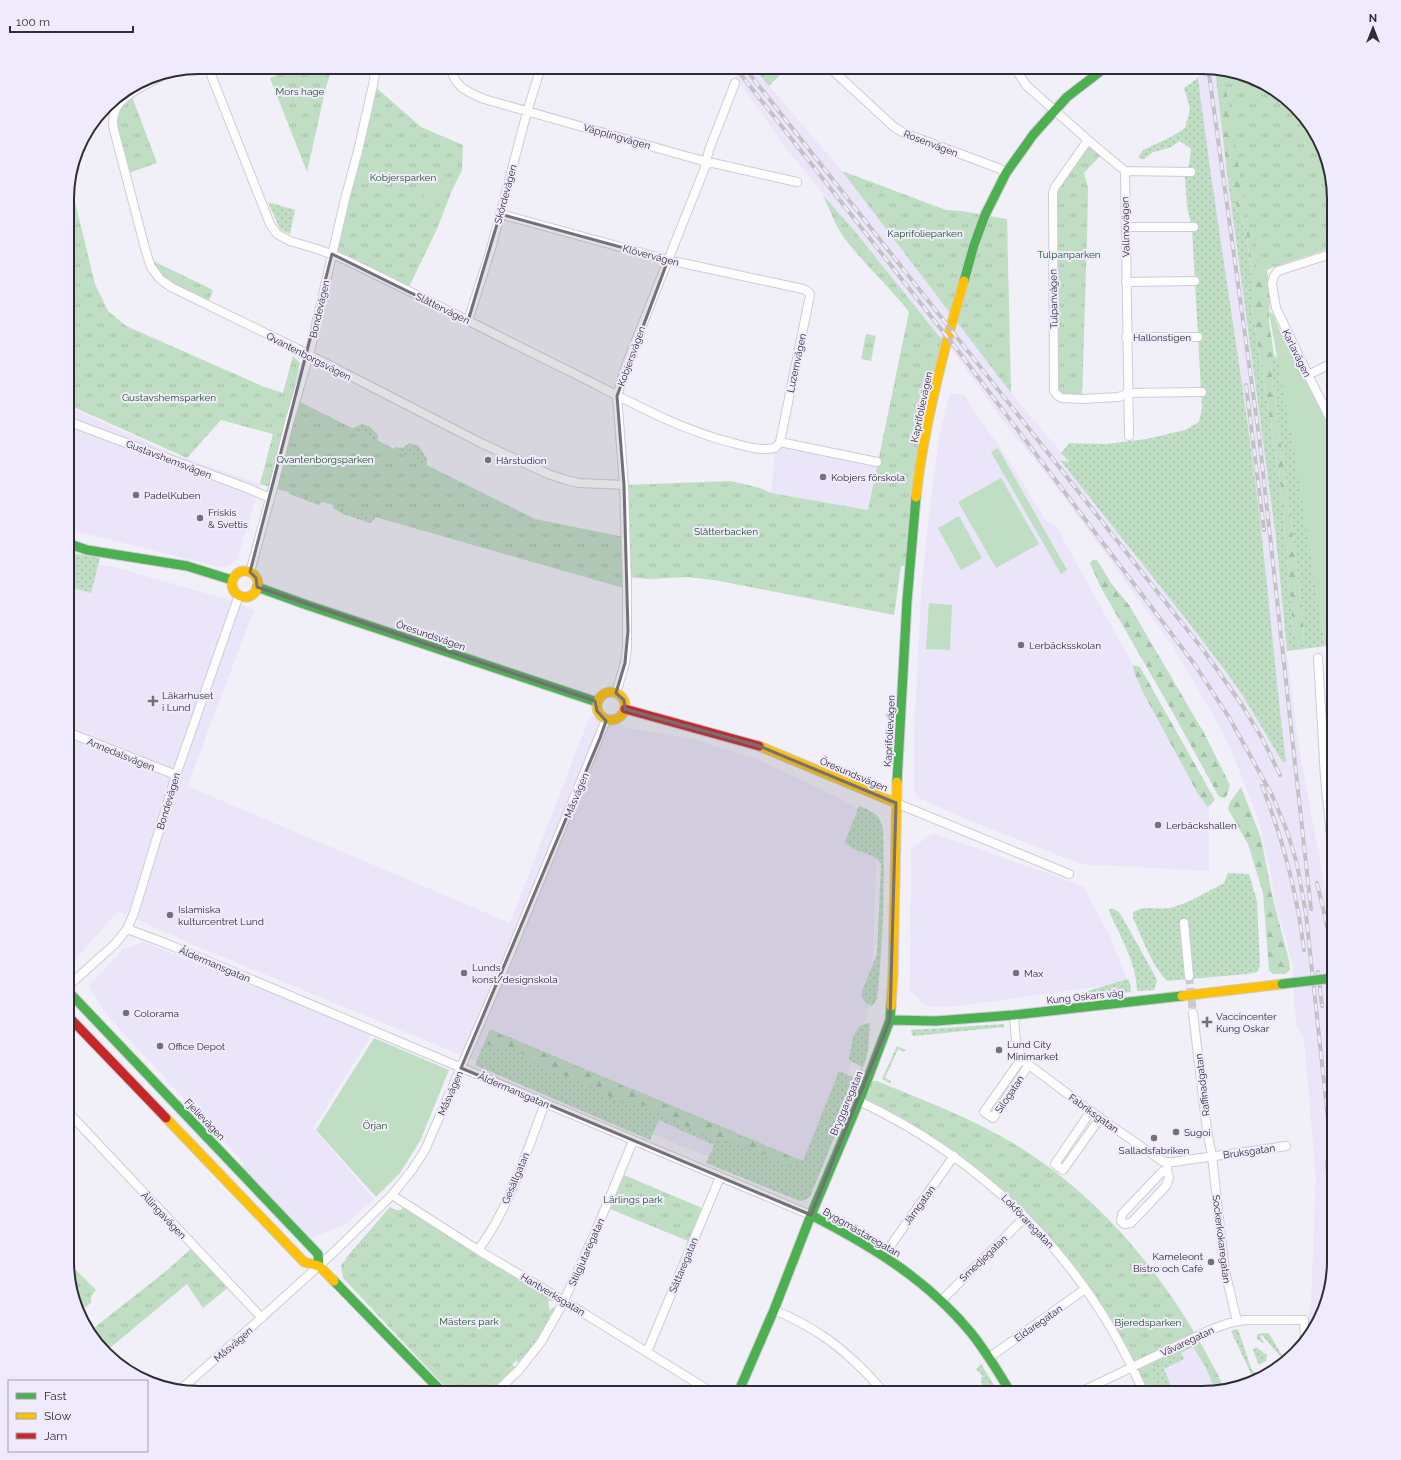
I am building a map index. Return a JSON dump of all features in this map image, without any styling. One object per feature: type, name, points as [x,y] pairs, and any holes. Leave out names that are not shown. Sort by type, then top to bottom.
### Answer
[{"type":"main road","name":"Kaprifolievägen","points":[[896,804],[907,601],[919,471],[940,370],[974,245],[986,215],[1006,173],[1033,135],[1067,98],[1097,74]]},
{"type":"main road","points":[[74,546],[87,550],[187,566],[232,580]]},
{"type":"main road","points":[[239,572],[250,572],[256,578],[258,587],[252,595],[239,595],[233,589],[232,580],[239,572]]},
{"type":"main road","name":"Öresundsvägen","points":[[258,587],[307,605],[597,702]]},
{"type":"main road","points":[[605,693],[616,693],[624,700],[625,709],[623,714],[616,720],[606,720],[597,711],[597,702],[605,693]]},
{"type":"main road","name":"Öresundsvägen","points":[[625,709],[759,746],[896,804]]},
{"type":"main road","name":"Bryggaregatan","points":[[741,1386],[774,1310],[811,1215],[874,1065],[890,1020],[893,972],[896,804]]},
{"type":"main road","name":"Kung Oskars väg","points":[[890,1020],[936,1021],[1014,1015],[1327,979]]},
{"type":"main road","name":"Fjelievägen","points":[[74,996],[318,1254],[319,1266]]},
{"type":"main road","name":"Fjelievägen","points":[[74,1022],[304,1262],[319,1266],[436,1386]]},
{"type":"main road","name":"Byggmästaregatan","points":[[811,1215],[832,1225],[884,1255],[907,1271],[942,1300],[970,1331],[990,1357],[1007,1386]]},
{"type":"street","name":"Slåttervägen","points":[[211,74],[270,224],[282,238],[290,242],[332,254],[617,396],[683,427],[713,438],[749,447],[767,450],[777,446]]},
{"type":"street","name":"Bondevägen","points":[[250,572],[308,355],[360,144],[375,74]]},
{"type":"street","name":"Väpplingvägen","points":[[453,74],[457,83],[466,91],[484,99],[696,158],[705,164],[713,163],[797,182]]},
{"type":"street","name":"Skördevägen","points":[[468,321],[491,249],[527,112],[539,74]]},
{"type":"street","name":"Rosenvägen","points":[[837,74],[894,127],[904,133],[1006,173]]},
{"type":"street","points":[[1019,74],[1027,86],[1124,171],[1191,172]]},
{"type":"street","name":"Kobjersvägen","points":[[616,693],[625,663],[627,647],[628,589],[624,485],[617,396],[627,363],[704,170],[735,83]]},
{"type":"street","name":"Qvantenborgsvägen","points":[[121,102],[115,111],[113,119],[114,130],[146,252],[151,267],[157,275],[171,287],[474,439],[548,474],[579,483],[624,485]]},
{"type":"street","name":"Tulpanvägen","points":[[1088,140],[1055,187],[1053,193],[1054,391],[1062,398],[1075,399],[1119,397],[1128,393],[1202,392]]},
{"type":"street","name":"Vallmovägen","points":[[1124,171],[1129,436]]},
{"type":"street","name":"Klövervägen","points":[[500,214],[668,260],[803,289]]},
{"type":"street","points":[[1126,227],[1194,227]]},
{"type":"street","name":"Karlavägen","points":[[1327,255],[1278,271],[1274,276],[1272,284],[1276,308],[1327,412]]},
{"type":"street","points":[[1126,282],[1195,281]]},
{"type":"street","name":"Luzernvägen","points":[[777,446],[810,294],[809,291],[803,289]]},
{"type":"street","name":"Hallonstigen","points":[[1126,337],[1198,337]]},
{"type":"street","points":[[1308,375],[1327,366]]},
{"type":"street","name":"Gustavshemsvägen","points":[[74,424],[270,498]]},
{"type":"street","points":[[777,446],[878,462]]},
{"type":"street","name":"Bondevägen","points":[[74,982],[115,944],[127,929],[134,913],[176,775],[239,595]]},
{"type":"street","points":[[1318,658],[1327,798]]},
{"type":"street","name":"Måsvägen","points":[[185,1385],[319,1266],[392,1195],[412,1170],[425,1150],[600,738],[606,720]]},
{"type":"street","name":"Annedalsvägen","points":[[74,735],[176,775]]},
{"type":"street","name":"Öresundsvägen","points":[[896,804],[1069,874]]},
{"type":"street","points":[[1184,923],[1189,976]]},
{"type":"street","name":"Åldermansgatan","points":[[127,929],[165,943],[811,1215]]},
{"type":"street","name":"Raffinadgatan","points":[[1193,1013],[1207,1130],[1212,1156]]},
{"type":"street","name":"Fabriksgatan","points":[[1014,1015],[1018,1045],[1022,1058],[1028,1066],[1168,1166]]},
{"type":"street","name":"Silogatan","points":[[1022,1058],[984,1112],[993,1118],[1028,1066]]},
{"type":"street","name":"Lokföraregatan","points":[[859,1101],[904,1124],[954,1156],[990,1184],[1025,1217],[1057,1251],[1086,1289],[1105,1318],[1133,1367],[1141,1386]]},
{"type":"street","name":"Gesällgatan","points":[[478,1250],[502,1210],[545,1103]]},
{"type":"street","points":[[1091,1111],[1055,1164],[1063,1170],[1100,1118]]},
{"type":"street","name":"Ällingavägen","points":[[74,1118],[262,1318]]},
{"type":"street","name":"Stilgjutaregatan","points":[[502,1386],[519,1370],[541,1342],[564,1301],[595,1232],[633,1140]]},
{"type":"street","name":"Bruksgatan","points":[[1212,1156],[1253,1152],[1286,1146]]},
{"type":"street","name":"Järngatan","points":[[884,1255],[954,1156]]},
{"type":"street","points":[[1168,1166],[1169,1178],[1166,1186],[1131,1223],[1124,1224],[1121,1221],[1122,1214],[1168,1166],[1212,1156]]},
{"type":"street","name":"Sockerkokaregatan","points":[[1212,1156],[1225,1271],[1237,1321]]},
{"type":"street","name":"Sättaregatan","points":[[647,1352],[720,1177]]},
{"type":"street","name":"Hantverksgatan","points":[[392,1195],[478,1250],[702,1386]]},
{"type":"street","name":"Smedjegatan","points":[[942,1300],[1025,1217]]},
{"type":"street","name":"Eldaregatan","points":[[990,1357],[1086,1289]]},
{"type":"street","points":[[774,1310],[824,1336],[856,1363],[878,1386]]},
{"type":"street","name":"Vävaregatan","points":[[1093,1386],[1210,1330],[1237,1321],[1304,1320],[1304,1333]]},
{"type":"highlighted area","points":[[500,214],[668,260],[617,396],[624,485],[628,631],[625,663],[616,693],[624,700],[625,709],[759,746],[896,803],[890,1020],[811,1215],[461,1068],[600,738],[606,721],[597,711],[595,701],[257,587],[256,578],[250,572],[332,254],[468,321]]},
{"type":"shaded area","points":[[733,74],[759,74],[842,171],[1011,393],[1060,451],[1079,467],[1248,669],[1285,761],[1254,472],[1232,312],[1207,156],[1198,74],[1216,75],[1224,150],[1276,538],[1298,742],[1327,900],[1327,1261],[1325,1285],[1314,1316],[1308,1326],[1311,1302],[1316,1179],[1304,1039],[1297,1025],[1294,1003],[1293,964],[1275,902],[1271,873],[1258,818],[1230,747],[1213,714],[1173,647],[1088,530],[1039,465],[1010,430],[947,343],[938,335],[786,148]]},
{"type":"shaded area","name":"Lerbäcksskolan","points":[[950,394],[963,394],[1007,458],[1046,521],[1056,526],[1209,802],[1209,871],[1081,864],[961,817],[917,797],[914,789],[914,733],[921,595],[927,530],[940,432]]},
{"type":"shaded area","points":[[74,409],[173,454],[260,484],[237,560],[224,568],[74,531]]},
{"type":"shaded area","name":"Kobjers förskola","points":[[780,442],[877,462],[868,510],[771,493],[775,448]]},
{"type":"shaded area","points":[[74,560],[118,568],[222,598],[254,610],[187,786],[510,923],[590,716],[632,729],[696,740],[759,760],[843,800],[878,821],[871,1001],[827,1137],[799,1194],[201,948],[118,911],[74,961]]},
{"type":"shaded area","points":[[933,833],[1083,886],[1110,936],[1127,980],[1119,984],[950,1007],[926,1006],[910,990],[911,849]]},
{"type":"shaded area","points":[[144,942],[372,1034],[313,1128],[374,1199],[344,1225],[311,1238],[309,1237],[243,1167],[244,1163],[105,1013],[89,986],[123,949]]},
{"type":"shaded area","points":[[1193,1347],[1205,1366],[1213,1385],[1157,1386],[1149,1368]]},
{"type":"green space","name":"Mors hage","points":[[279,74],[330,74],[307,172],[270,78]]},
{"type":"green space","points":[[759,74],[781,74],[769,86]]},
{"type":"green space","points":[[1216,75],[1234,78],[1250,84],[1271,268],[1267,270],[1270,297],[1269,322],[1274,355],[1270,359],[1303,617],[1304,641],[1296,646],[1281,488],[1251,302],[1251,275],[1246,229],[1238,211],[1227,173]]},
{"type":"green space","points":[[1224,76],[1250,84],[1264,91],[1278,100],[1296,117],[1314,144],[1323,167],[1326,183],[1327,249],[1256,273]]},
{"type":"green space","points":[[1198,78],[1255,482],[1286,763],[1282,761],[1243,696],[1227,673],[1061,461],[1070,462],[1061,453],[1069,443],[1106,444],[1147,439],[1185,430],[1199,422],[1202,408],[1192,228],[1187,207],[1185,176],[1189,165],[1191,149],[1180,141],[1169,148],[1153,152],[1144,159],[1138,158],[1143,150],[1171,137],[1185,128],[1190,109],[1184,88]]},
{"type":"green space","name":"Kobjersparken","points":[[373,85],[421,127],[463,145],[462,170],[452,190],[437,229],[407,291],[332,254]]},
{"type":"green space","points":[[131,94],[157,163],[126,174],[113,125],[121,102]]},
{"type":"green space","name":"Tulpanparken","points":[[1088,140],[1103,153],[1084,173],[1088,188],[1082,399],[1058,396],[1053,193]]},
{"type":"green space","name":"Kaprifolieparken","points":[[842,171],[946,210],[961,211],[1007,219],[1011,393]]},
{"type":"green space","points":[[1227,173],[1238,211],[1246,229],[1251,275],[1251,302],[1281,488],[1293,627],[1296,645],[1304,641],[1303,617],[1270,359],[1274,355],[1279,360],[1298,470],[1325,646],[1287,651],[1276,538]]},
{"type":"green space","points":[[430,179],[444,184],[433,211],[420,206]]},
{"type":"green space","points":[[823,195],[852,228],[938,335],[947,343],[940,370],[909,566],[901,566],[894,615],[714,580],[688,577],[649,579],[627,577],[627,589],[260,484],[273,434],[221,420],[187,458],[74,407],[74,197],[95,284],[108,311],[126,326],[262,386],[283,393],[293,356],[300,363],[292,398],[535,519],[624,537],[624,485],[731,481],[760,488],[771,493],[868,510],[909,312],[841,234]]},
{"type":"green space","points":[[268,202],[295,210],[290,234],[280,229]]},
{"type":"green space","points":[[149,259],[211,289],[213,291],[207,305],[171,287]]},
{"type":"green space","points":[[1269,312],[1273,314],[1280,331],[1327,422],[1327,646],[1325,646],[1293,445]]},
{"type":"green space","points":[[866,334],[876,336],[871,361],[861,359]]},
{"type":"green space","points":[[362,424],[369,426],[378,435],[377,446],[351,429]]},
{"type":"green space","points":[[409,443],[419,446],[427,459],[427,471],[392,452],[395,447],[403,448]]},
{"type":"green space","points":[[998,448],[1067,570],[1061,574],[991,452]]},
{"type":"green space","points":[[1001,478],[1039,544],[996,568],[958,502]]},
{"type":"green space","points":[[289,489],[325,499],[319,505],[289,494]]},
{"type":"green space","points":[[335,499],[376,514],[374,520],[370,523],[343,514],[333,508]]},
{"type":"green space","points":[[959,516],[982,558],[961,570],[938,528]]},
{"type":"green space","points":[[74,553],[100,558],[91,593],[74,588]]},
{"type":"green space","points":[[1093,560],[1097,560],[1111,583],[1129,605],[1204,733],[1230,785],[1227,795],[1224,798],[1219,797],[1172,711],[1100,586],[1090,563]]},
{"type":"green space","points":[[929,603],[952,605],[950,650],[926,649]]},
{"type":"green space","points":[[1133,665],[1140,667],[1215,800],[1208,807],[1198,794],[1144,694],[1134,672]]},
{"type":"green space","points":[[1241,787],[1261,838],[1272,895],[1289,961],[1290,970],[1285,974],[1273,974],[1269,970],[1263,893],[1248,844],[1228,809],[1230,802]]},
{"type":"green space","points":[[859,806],[876,814],[880,820],[883,830],[884,894],[881,957],[877,999],[872,1006],[865,1002],[861,994],[877,954],[881,864],[874,857],[849,846],[845,842]]},
{"type":"green space","points":[[1228,873],[1249,874],[1257,901],[1260,966],[1257,972],[1167,981],[1161,975],[1148,951],[1133,918],[1133,912],[1146,908],[1169,908],[1183,904],[1224,883]]},
{"type":"green space","points":[[1111,908],[1120,913],[1154,974],[1157,981],[1154,990],[1137,991],[1131,960],[1109,911]]},
{"type":"green space","points":[[1128,979],[1131,992],[1069,999],[1071,996]]},
{"type":"green space","points":[[870,1023],[868,1051],[865,1062],[810,1197],[800,1201],[706,1163],[714,1145],[659,1120],[650,1140],[475,1065],[490,1029],[803,1161],[839,1071],[857,1079],[862,1067],[849,1060],[852,1042],[859,1027]]},
{"type":"green space","points":[[1004,1024],[1004,1027],[914,1036],[912,1035],[911,1030]]},
{"type":"green space","points":[[494,1032],[798,1161],[796,1164],[778,1161],[757,1150],[732,1141],[716,1140],[641,1104],[616,1100],[582,1081],[549,1071],[513,1048],[497,1048],[487,1044],[486,1041],[491,1033]]},
{"type":"green space","name":"Örjan","points":[[374,1038],[449,1070],[420,1141],[400,1173],[376,1197],[316,1130]]},
{"type":"green space","points":[[897,1046],[906,1050],[904,1052],[898,1049],[885,1078],[891,1081],[890,1083],[882,1079]]},
{"type":"green space","name":"Bjeredsparken","points":[[867,1081],[877,1081],[942,1108],[1004,1138],[1040,1161],[1074,1187],[1105,1216],[1133,1247],[1159,1280],[1205,1351],[1222,1384],[1213,1385],[1205,1366],[1193,1347],[1150,1368],[1157,1386],[1141,1386],[1133,1367],[1057,1251],[958,1158],[859,1101]]},
{"type":"green space","name":"Lärlings park","points":[[624,1175],[702,1208],[688,1241],[610,1209]]},
{"type":"green space","points":[[390,1207],[395,1210],[349,1260],[346,1258]]},
{"type":"green space","points":[[404,1207],[554,1301],[549,1301],[401,1210]]},
{"type":"green space","name":"Mästers park","points":[[391,1210],[406,1210],[548,1299],[550,1313],[533,1342],[492,1386],[444,1386],[343,1278],[341,1265]]},
{"type":"green space","points":[[194,1246],[231,1285],[203,1308],[187,1284],[110,1348],[94,1328],[165,1272]]},
{"type":"green space","points":[[75,1269],[96,1290],[91,1296],[91,1303],[84,1308],[76,1285]]},
{"type":"green space","points":[[557,1307],[534,1344],[518,1363],[516,1360],[534,1337],[552,1308]]},
{"type":"green space","points":[[1238,1329],[1251,1368],[1254,1372],[1258,1373],[1252,1375],[1231,1331]]},
{"type":"green space","points":[[1268,1333],[1283,1356],[1281,1357],[1262,1335],[1260,1336],[1265,1344],[1257,1339],[1258,1334]]},
{"type":"green space","points":[[1256,1347],[1267,1355],[1266,1361],[1259,1365],[1253,1350]]},
{"type":"green space","points":[[1181,1353],[1184,1359],[1164,1369],[1171,1386],[1152,1386],[1145,1369]]},
{"type":"green space","points":[[981,1364],[995,1386],[982,1386],[981,1378],[983,1376],[976,1369]]},
{"type":"green space","points":[[512,1365],[516,1367],[498,1386],[492,1386]]},
{"type":"tunnel","points":[[1189,976],[1193,1013]]},
{"type":"railway","points":[[741,74],[959,352],[1195,665],[1230,719],[1272,795],[1287,831],[1297,864],[1306,914],[1327,1110]]},
{"type":"railway","points":[[750,74],[1204,651],[1242,705],[1263,740],[1280,775]]},
{"type":"railway","points":[[1209,74],[1259,436],[1311,909]]},
{"type":"railway","points":[[1246,385],[1264,530]]},
{"type":"railway","points":[[1262,786],[1283,846],[1293,887],[1304,950]]},
{"type":"railway","points":[[1317,883],[1327,926]]},
{"type":"railway","points":[[1318,972],[1322,1006]]},
{"type":"traffic: fast","points":[[964,281],[974,245],[985,215],[1006,173],[1033,135],[1067,97],[1097,74]]},
{"type":"traffic: fast","points":[[897,782],[907,601],[916,497]]},
{"type":"traffic: fast","points":[[74,545],[87,550],[187,566],[232,580]]},
{"type":"traffic: fast","points":[[257,587],[597,702]]},
{"type":"traffic: fast","points":[[1282,984],[1327,979]]},
{"type":"traffic: fast","points":[[890,1020],[936,1021],[1014,1015],[1182,996]]},
{"type":"traffic: fast","points":[[74,997],[318,1254],[319,1266]]},
{"type":"traffic: fast","points":[[741,1386],[774,1310],[811,1215],[862,1094],[890,1020],[891,1006]]},
{"type":"traffic: fast","points":[[811,1215],[877,1252],[898,1266],[937,1297],[972,1334],[1007,1386]]},
{"type":"traffic: fast","points":[[334,1281],[436,1386]]},
{"type":"traffic: slow","points":[[916,497],[919,470],[929,415],[964,281]]},
{"type":"traffic: slow","points":[[245,571],[254,575],[258,584],[254,593],[245,597],[236,593],[232,584],[236,575],[245,571]]},
{"type":"traffic: slow","points":[[611,692],[621,696],[625,706],[621,716],[611,720],[601,716],[597,706],[601,696],[611,692]]},
{"type":"traffic: slow","points":[[759,746],[896,803]]},
{"type":"traffic: slow","points":[[891,1006],[897,782]]},
{"type":"traffic: slow","points":[[1182,996],[1282,984]]},
{"type":"traffic: slow","points":[[166,1118],[304,1262],[319,1266],[334,1281]]},
{"type":"traffic: jam","points":[[625,709],[759,746]]},
{"type":"traffic: jam","points":[[74,1022],[166,1118]]},
{"type":"place","name":"Hårstudion","points":[[488,460]]},
{"type":"place","name":"Kobjers förskola","points":[[823,477]]},
{"type":"place","name":"PadelKuben","points":[[136,495]]},
{"type":"place","name":"Friskis & Svettis","points":[[200,518]]},
{"type":"place","name":"Lerbäcksskolan","points":[[1021,645]]},
{"type":"place","name":"Läkarhuset i Lund","points":[[153,701]]},
{"type":"place","name":"Lerbäckshallen","points":[[1158,825]]},
{"type":"place","name":"Islamiska kulturcentret Lund","points":[[170,915]]},
{"type":"place","name":"Lunds konst/designskola","points":[[464,973]]},
{"type":"place","name":"Max","points":[[1016,973]]},
{"type":"place","name":"Colorama","points":[[126,1013]]},
{"type":"place","name":"Vaccincenter Kung Oskar","points":[[1207,1022]]},
{"type":"place","name":"Office Depot","points":[[160,1046]]},
{"type":"place","name":"Lund City Minimarket","points":[[999,1050]]},
{"type":"place","name":"Sugoi","points":[[1176,1132]]},
{"type":"place","name":"Salladsfabriken","points":[[1154,1138]]},
{"type":"place","name":"Kameleont Bistro och Café","points":[[1211,1262]]},
{"type":"park label","name":"Gustavshemsparken","points":[[169,397]]},
{"type":"park label","name":"Qvantenborgsparken","points":[[325,459]]},
{"type":"park label","name":"Slåtterbacken","points":[[726,531]]}]
